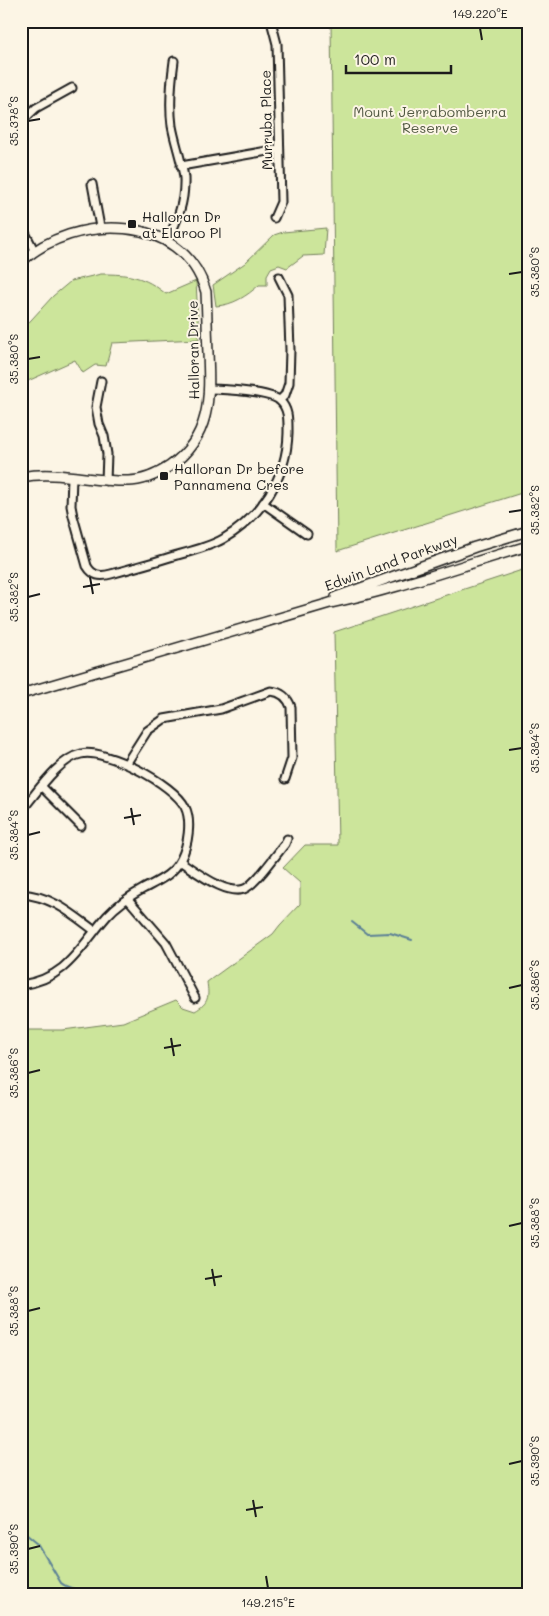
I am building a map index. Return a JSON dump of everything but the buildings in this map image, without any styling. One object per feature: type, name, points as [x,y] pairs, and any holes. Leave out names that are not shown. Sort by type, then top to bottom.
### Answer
[{"type":"main road","name":"Halloran Drive","points":[[21,262],[34,250],[60,238],[100,227],[135,230],[167,240],[182,251],[203,281],[206,292],[210,389],[205,418],[200,432],[184,454],[165,470],[138,480],[106,481],[52,474],[21,477]]},
{"type":"main road","name":"Edwin Land Parkway","points":[[264,622],[475,547],[528,531]]},
{"type":"main road","name":"Edwin Land Parkway","points":[[21,694],[330,603],[432,577],[528,546]]},
{"type":"street","name":"Murruba Place","points":[[271,21],[277,44],[281,202],[274,218]]},
{"type":"street","points":[[167,240],[174,228],[182,203],[184,178],[173,132],[170,91],[174,61]]},
{"type":"street","points":[[21,122],[42,104],[72,88]]},
{"type":"street","points":[[181,166],[279,148]]},
{"type":"street","points":[[92,184],[100,227]]},
{"type":"street","points":[[21,225],[34,250]]},
{"type":"street","points":[[279,277],[288,295],[290,350],[289,382],[285,395],[280,400]]},
{"type":"street","points":[[101,381],[96,407],[99,424],[104,436],[106,481]]},
{"type":"street","points":[[72,477],[71,506],[73,516],[87,566],[92,573],[98,576],[111,574],[213,544],[223,539],[242,526],[263,504],[275,486],[286,452],[288,418],[287,411],[280,400],[275,397],[210,389]]},
{"type":"street","points":[[263,504],[307,534]]},
{"type":"street","points":[[126,764],[147,731],[164,719],[221,709],[266,691],[273,691],[285,697],[289,702],[291,710],[292,758],[285,778]]},
{"type":"street","points":[[21,811],[50,776],[65,762],[81,754],[93,753],[126,764],[168,788],[185,807],[188,818],[185,846],[180,861],[165,878],[128,899],[112,912],[76,956],[60,970],[44,979],[21,984]]},
{"type":"street","points":[[42,787],[81,826]]},
{"type":"street","points":[[180,861],[228,890],[240,890],[249,886],[285,844],[287,839]]},
{"type":"street","points":[[21,894],[44,898],[58,904],[95,931]]},
{"type":"street","points":[[128,899],[166,944],[195,998]]},
{"type":"green space","name":"Mount Jerrabomberra Reserve","points":[[331,21],[528,21],[528,491],[337,551]]},
{"type":"green space","points":[[326,228],[324,255],[303,256],[287,268],[279,265],[271,268],[267,275],[267,285],[259,285],[239,299],[228,304],[216,306],[213,285],[245,263],[274,235],[283,232]]},
{"type":"green space","points":[[101,274],[136,277],[150,283],[166,294],[196,281],[199,339],[112,343],[106,366],[95,365],[83,373],[75,360],[21,384],[21,331],[53,296],[71,281]]},
{"type":"green space","points":[[528,568],[528,1595],[21,1595],[23,1563],[21,1562],[21,1030],[63,1030],[123,1022],[176,1000],[183,1007],[195,1011],[203,1005],[208,996],[207,982],[273,934],[300,904],[300,883],[283,868],[305,845],[338,845],[334,632]]},
{"type":"waterway","points":[[352,922],[367,934],[390,933],[412,940]]},
{"type":"waterway","points":[[21,1530],[38,1544],[61,1583],[86,1595]]},
{"type":"place","name":"Halloran Dr at Elaroo Pl","points":[[132,224]]},
{"type":"place","name":"Halloran Dr before Pannamena Cres","points":[[164,476]]}]
